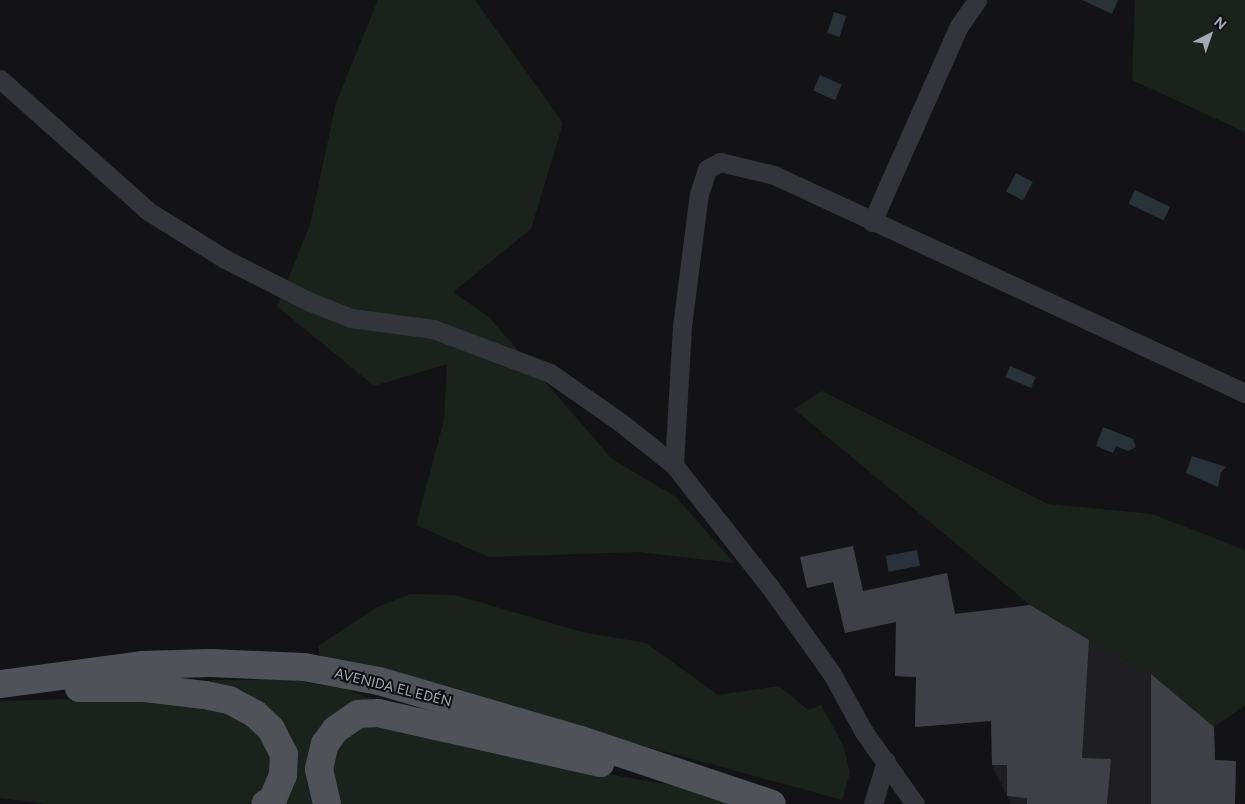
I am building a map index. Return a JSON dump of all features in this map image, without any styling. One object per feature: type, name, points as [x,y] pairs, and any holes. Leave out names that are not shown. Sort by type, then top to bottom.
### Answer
[{"type":"main road","name":"AVENIDA EL EDÉN","points":[[0,684],[142,665],[211,663],[304,667],[379,681],[581,740],[770,804]]},
{"type":"main road","points":[[0,688],[145,688],[229,700],[255,714],[266,724],[284,754],[283,775],[273,799],[265,804]]},
{"type":"main road","points":[[327,804],[319,770],[325,744],[335,730],[358,714],[378,713],[770,804]]},
{"type":"street","points":[[872,222],[959,26],[977,0]]},
{"type":"street","points":[[0,79],[148,211],[225,259],[308,301],[351,318],[432,329],[550,373],[674,465],[770,587],[832,674],[864,732],[915,804]]},
{"type":"street","points":[[674,465],[682,326],[699,194],[707,169],[720,162],[774,176],[872,222],[937,249],[1245,393]]},
{"type":"street","points":[[873,804],[886,761]]},
{"type":"shaded area","points":[[378,0],[475,0],[563,123],[531,229],[453,292],[489,317],[612,459],[676,497],[734,563],[639,552],[489,557],[416,525],[444,420],[447,364],[374,386],[277,306],[310,225],[336,103]]},
{"type":"shaded area","points":[[1082,0],[1118,0],[1112,14]]},
{"type":"shaded area","points":[[1135,0],[1245,0],[1245,132],[1132,80]]},
{"type":"shaded area","points":[[834,12],[846,16],[840,37],[827,33]]},
{"type":"shaded area","points":[[820,75],[842,85],[835,100],[813,91]]},
{"type":"shaded area","points":[[1016,173],[1033,182],[1023,200],[1006,192]]},
{"type":"shaded area","points":[[1135,190],[1170,207],[1163,221],[1128,203]]},
{"type":"shaded area","points":[[1010,366],[1036,377],[1031,388],[1005,377]]},
{"type":"shaded area","points":[[822,391],[1048,504],[1152,514],[1245,550],[1245,705],[1214,727],[1151,674],[1030,605],[794,409]]},
{"type":"shaded area","points":[[1103,427],[1133,439],[1136,447],[1128,451],[1116,446],[1113,453],[1096,446]]},
{"type":"shaded area","points":[[1192,456],[1226,467],[1221,472],[1218,487],[1186,473]]},
{"type":"shaded area","points":[[917,550],[920,566],[889,572],[886,556]]},
{"type":"shaded area","points":[[411,594],[455,595],[582,632],[646,643],[718,695],[779,686],[808,710],[821,705],[843,745],[850,773],[842,800],[320,657],[318,646],[377,607]]},
{"type":"shaded area","points":[[1030,605],[1151,674],[1214,727],[1215,760],[1236,761],[1235,804],[1011,804],[992,765],[991,721],[915,727],[916,677],[895,676],[896,622]]},
{"type":"shaded area","points":[[212,680],[292,680],[345,689],[381,702],[342,712],[317,804],[279,804],[292,750],[188,684]]},
{"type":"shaded area","points":[[150,697],[226,710],[249,722],[276,757],[264,792],[248,804],[46,804],[0,798],[0,701]]},
{"type":"shaded area","points":[[375,721],[619,776],[683,787],[741,804],[342,804],[335,797],[330,770],[334,748],[353,731]]},
{"type":"building","points":[[853,546],[863,591],[947,573],[955,614],[1030,605],[1089,640],[1082,758],[1111,759],[1107,804],[1027,804],[1027,798],[1007,796],[1007,765],[992,765],[991,721],[915,727],[916,677],[895,676],[896,622],[845,633],[833,582],[807,588],[800,557]]},
{"type":"building","points":[[1151,674],[1214,727],[1215,760],[1236,761],[1235,804],[1151,804]]}]
